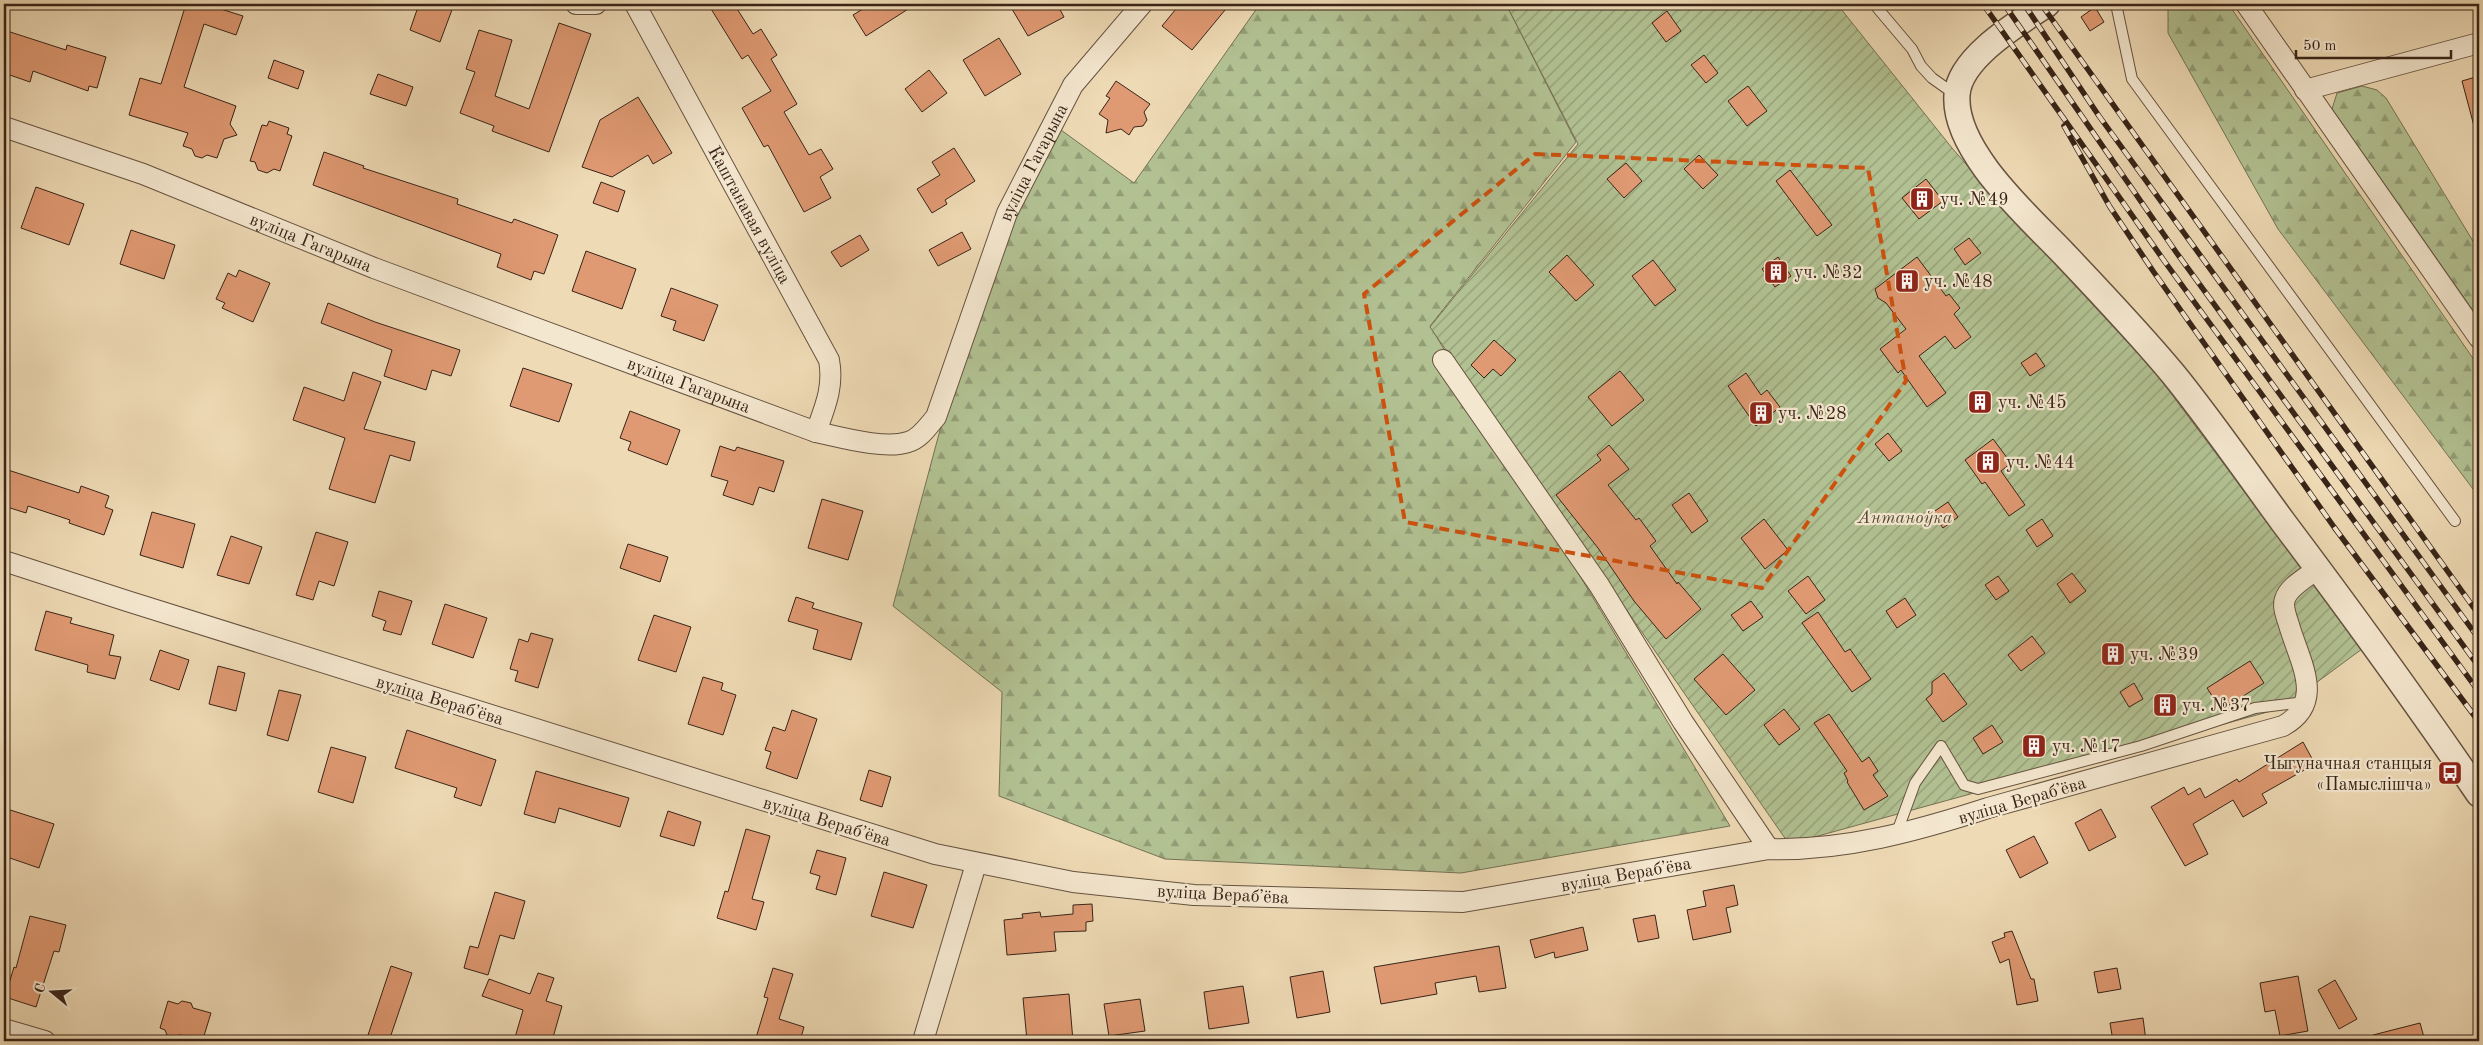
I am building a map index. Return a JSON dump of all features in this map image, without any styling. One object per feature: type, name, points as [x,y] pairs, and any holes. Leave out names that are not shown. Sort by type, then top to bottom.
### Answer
[{"type":"street","points":[[576,4],[596,4]]},
{"type":"street","name":"Каштанавая вуліца","points":[[635,4],[830,360],[832,377],[829,397],[816,432]]},
{"type":"street","name":"вуліца Гагарына","points":[[4,127],[143,174],[374,268],[816,432],[863,443],[908,442],[922,433],[936,417],[1007,213],[1073,85],[1142,4]]},
{"type":"street","points":[[2047,4],[1971,62],[1959,81],[1956,96],[1960,122],[1982,163],[2016,203],[2171,371],[2318,568],[2479,794]]},
{"type":"street","points":[[2246,4],[2479,338]]},
{"type":"street","points":[[2305,90],[2479,43]]},
{"type":"street","points":[[1443,360],[1599,585],[1683,722],[1769,849]]},
{"type":"street","name":"вуліца Верабʼёва","points":[[4,560],[571,741],[935,854],[976,864],[1073,882],[1194,895],[1463,902],[1769,849],[1819,848],[1896,835],[2283,726],[2301,713],[2307,702]]},
{"type":"street","points":[[2307,702],[2309,691],[2286,614],[2284,600],[2290,591],[2318,568]]},
{"type":"street","points":[[923,1041],[976,864]]},
{"type":"street","points":[[4,1029],[44,1041]]},
{"type":"lane","points":[[1874,4],[1912,49],[1927,72],[1943,88],[1956,96]]},
{"type":"lane","points":[[2116,4],[2132,79],[2455,520]]},
{"type":"lane","points":[[1896,835],[1915,782],[1941,746],[1964,785],[1978,789],[2141,746],[2255,708],[2307,702]]},
{"type":"highlighted area","points":[[1535,154],[1868,168],[1906,381],[1762,588],[1405,522],[1364,294]]},
{"type":"green space","points":[[1260,4],[1506,4],[1576,142],[1430,326],[1730,826],[1461,873],[1165,859],[999,796],[1002,692],[893,606],[940,430],[1015,218],[1061,130],[1134,183]]},
{"type":"green space","name":"Антаноўка","points":[[1506,4],[1837,4],[1952,148],[2018,224],[2155,372],[2362,649],[2282,708],[1789,844],[1430,327],[1578,144]]},
{"type":"green space","points":[[2168,4],[2229,5],[2479,367],[2479,497],[2278,229],[2168,33]]},
{"type":"green space","points":[[2362,86],[2377,90],[2386,98],[2479,251],[2479,319],[2332,109],[2337,93]]},
{"type":"building","points":[[186,4],[205,4],[243,16],[236,35],[204,24],[184,87],[236,106],[230,124],[237,135],[224,139],[217,158],[207,155],[202,158],[195,156],[192,149],[183,146],[188,133],[129,115],[140,78],[161,84]]},
{"type":"building","points":[[419,4],[444,4],[453,7],[440,42],[410,30]]},
{"type":"building","points":[[708,4],[734,4],[753,34],[761,29],[777,55],[771,59],[797,104],[784,112],[809,155],[821,149],[833,169],[820,177],[831,198],[804,212],[768,145],[764,147],[742,108],[771,91],[748,55],[742,59]]},
{"type":"building","points":[[871,4],[916,4],[866,36],[853,15]]},
{"type":"building","points":[[1009,4],[1057,4],[1064,17],[1028,36]]},
{"type":"building","points":[[1180,4],[1230,4],[1192,50],[1162,26]]},
{"type":"building","points":[[2095,7],[2104,22],[2090,31],[2081,17]]},
{"type":"building","points":[[1667,11],[1681,31],[1666,42],[1652,23]]},
{"type":"building","points":[[559,23],[591,34],[549,152],[492,131],[494,126],[460,113],[475,72],[466,69],[479,30],[512,40],[495,96],[529,109]]},
{"type":"building","points":[[4,30],[66,50],[67,45],[106,57],[97,88],[89,86],[88,91],[33,71],[30,82],[4,73]]},
{"type":"building","points":[[999,38],[1021,74],[985,96],[963,60]]},
{"type":"building","points":[[1704,55],[1718,73],[1706,83],[1691,65]]},
{"type":"building","points":[[274,60],[304,71],[298,89],[268,78]]},
{"type":"building","points":[[929,70],[947,93],[922,112],[905,89]]},
{"type":"building","points":[[378,74],[413,87],[406,106],[370,94]]},
{"type":"building","points":[[2479,76],[2479,125],[2474,126],[2462,81]]},
{"type":"building","points":[[1116,81],[1150,104],[1144,112],[1147,120],[1143,126],[1134,127],[1129,135],[1121,129],[1106,133],[1108,120],[1099,114],[1110,98],[1106,96]]},
{"type":"building","points":[[1748,86],[1767,111],[1747,126],[1728,101]]},
{"type":"building","points":[[638,97],[672,153],[653,164],[648,155],[612,177],[582,167],[600,120]]},
{"type":"building","points":[[269,121],[289,128],[287,134],[292,136],[280,171],[274,169],[267,173],[258,170],[255,162],[250,161],[262,125],[267,126]]},
{"type":"building","points":[[954,148],[975,181],[945,200],[947,204],[932,213],[917,189],[940,175],[932,162]]},
{"type":"building","points":[[324,152],[364,166],[363,168],[458,199],[457,204],[512,223],[514,219],[558,235],[544,274],[534,271],[531,280],[497,267],[501,254],[313,185]]},
{"type":"building","points":[[1699,155],[1718,175],[1703,189],[1684,169]]},
{"type":"building","points":[[1626,163],[1642,181],[1624,198],[1607,179]]},
{"type":"building","points":[[1790,170],[1832,225],[1817,236],[1776,181]]},
{"type":"building","name":"уч. №49","points":[[1926,179],[1943,201],[1919,219],[1902,198]]},
{"type":"building","points":[[601,182],[625,191],[618,212],[593,203]]},
{"type":"building","points":[[36,187],[84,204],[69,245],[21,228]]},
{"type":"building","points":[[131,230],[175,245],[164,279],[120,264]]},
{"type":"building","points":[[962,232],[971,249],[938,266],[929,250]]},
{"type":"building","points":[[860,235],[869,250],[841,267],[831,252]]},
{"type":"building","points":[[1969,238],[1981,253],[1965,265],[1954,249]]},
{"type":"building","points":[[586,251],[636,269],[622,309],[572,291]]},
{"type":"building","points":[[1567,255],[1594,285],[1576,301],[1549,272]]},
{"type":"building","name":"уч. №32","points":[[1778,257],[1791,276],[1775,287],[1762,269]]},
{"type":"building","points":[[1917,257],[1946,296],[1949,294],[1960,308],[1954,314],[1971,337],[1955,349],[1945,336],[1919,356],[1946,393],[1927,407],[1901,370],[1898,373],[1880,349],[1906,329],[1886,303],[1878,298],[1875,289]]},
{"type":"building","points":[[1653,260],[1676,290],[1655,306],[1632,276]]},
{"type":"building","points":[[239,270],[270,283],[253,322],[222,308],[225,303],[216,299],[228,273],[236,277]]},
{"type":"building","points":[[671,288],[718,305],[704,341],[673,330],[676,321],[661,316]]},
{"type":"building","points":[[328,303],[375,322],[460,350],[451,376],[432,370],[426,390],[384,376],[392,350],[321,323]]},
{"type":"building","points":[[1494,340],[1516,360],[1501,376],[1493,369],[1484,378],[1471,365]]},
{"type":"building","points":[[2036,353],[2045,366],[2030,376],[2021,363]]},
{"type":"building","points":[[523,368],[572,384],[559,422],[510,406]]},
{"type":"building","points":[[1620,371],[1644,400],[1612,426],[1588,397]]},
{"type":"building","points":[[353,372],[381,382],[364,429],[415,442],[410,461],[390,455],[375,503],[329,489],[345,438],[293,420],[304,387],[344,401]]},
{"type":"building","points":[[1746,373],[1761,395],[1767,390],[1780,407],[1756,426],[1728,386]]},
{"type":"building","points":[[630,411],[680,430],[667,465],[628,450],[631,442],[620,438]]},
{"type":"building","points":[[1888,433],[1902,451],[1889,461],[1875,444]]},
{"type":"building","points":[[1993,439],[2011,463],[2001,471],[2025,505],[2009,516],[1985,482],[1982,484],[1965,460]]},
{"type":"building","points":[[1609,445],[1629,469],[1608,485],[1636,520],[1639,518],[1656,541],[1650,546],[1677,584],[1678,582],[1701,609],[1666,639],[1634,601],[1598,548],[1556,495],[1601,460],[1597,455]]},
{"type":"building","points":[[720,446],[735,451],[737,447],[784,461],[774,492],[759,487],[753,505],[723,495],[728,481],[711,476]]},
{"type":"building","points":[[8,470],[79,493],[81,486],[109,496],[105,507],[113,510],[104,535],[69,523],[70,520],[28,506],[26,513],[4,506],[4,484]]},
{"type":"building","points":[[1689,493],[1708,521],[1692,533],[1672,505]]},
{"type":"building","points":[[822,499],[863,511],[848,560],[808,548]]},
{"type":"building","points":[[1948,502],[1958,517],[1943,528],[1932,513]]},
{"type":"building","points":[[152,512],[195,524],[183,568],[140,555]]},
{"type":"building","points":[[1764,519],[1788,550],[1765,569],[1741,538]]},
{"type":"building","points":[[2042,519],[2053,536],[2037,547],[2026,530]]},
{"type":"building","points":[[316,532],[348,542],[334,586],[319,581],[313,600],[296,595]]},
{"type":"building","points":[[231,536],[262,547],[249,584],[217,575]]},
{"type":"building","points":[[628,544],[668,557],[660,582],[620,568]]},
{"type":"building","points":[[2072,573],[2086,591],[2070,603],[2057,584]]},
{"type":"building","points":[[1808,576],[1825,600],[1806,614],[1788,591]]},
{"type":"building","points":[[1998,576],[2009,591],[1996,600],[1985,585]]},
{"type":"building","points":[[379,591],[412,601],[401,635],[383,630],[386,621],[372,616]]},
{"type":"building","points":[[796,597],[814,603],[812,608],[862,623],[851,660],[813,649],[818,630],[788,621]]},
{"type":"building","points":[[1905,598],[1916,615],[1897,628],[1886,611]]},
{"type":"building","points":[[1751,601],[1763,617],[1743,631],[1731,615]]},
{"type":"building","points":[[445,604],[487,618],[473,658],[432,644]]},
{"type":"building","points":[[46,611],[72,618],[70,623],[114,635],[109,655],[121,657],[115,679],[87,672],[88,665],[35,650]]},
{"type":"building","points":[[1818,612],[1845,652],[1850,649],[1871,679],[1852,692],[1802,623]]},
{"type":"building","points":[[654,615],[691,627],[676,672],[638,660]]},
{"type":"building","points":[[531,633],[553,639],[538,688],[515,681],[518,671],[510,669],[519,639],[528,642]]},
{"type":"building","points":[[2032,636],[2045,653],[2021,671],[2008,655]]},
{"type":"building","points":[[160,650],[189,660],[179,690],[150,680]]},
{"type":"building","points":[[1723,654],[1755,690],[1726,715],[1694,679]]},
{"type":"building","points":[[2250,661],[2264,683],[2221,710],[2207,688]]},
{"type":"building","points":[[218,666],[245,673],[236,711],[209,704]]},
{"type":"building","points":[[1944,673],[1967,704],[1943,722],[1926,699],[1932,694],[1932,682]]},
{"type":"building","points":[[703,677],[723,683],[721,690],[736,695],[723,735],[688,724]]},
{"type":"building","points":[[2134,683],[2143,699],[2129,707],[2120,692]]},
{"type":"building","points":[[279,690],[301,695],[288,741],[267,735]]},
{"type":"building","points":[[1784,709],[1800,729],[1779,745],[1764,725]]},
{"type":"building","points":[[792,710],[817,719],[797,779],[766,768],[771,752],[765,750],[773,727],[785,731]]},
{"type":"building","points":[[1829,714],[1862,762],[1869,757],[1878,771],[1873,775],[1888,796],[1864,810],[1847,782],[1844,773],[1847,771],[1814,723]]},
{"type":"building","points":[[1992,725],[2003,742],[1983,754],[1973,738]]},
{"type":"building","points":[[407,730],[496,760],[481,806],[454,797],[457,788],[395,768]]},
{"type":"building","points":[[2303,742],[2315,764],[2262,794],[2267,803],[2243,817],[2233,800],[2193,824],[2208,854],[2185,866],[2151,807],[2184,787],[2188,795],[2200,788],[2205,798],[2237,779],[2239,782]]},
{"type":"building","points":[[331,747],[366,757],[353,803],[318,792]]},
{"type":"building","points":[[869,770],[891,777],[882,807],[860,800]]},
{"type":"building","points":[[536,771],[629,798],[620,827],[559,808],[555,823],[524,814]]},
{"type":"building","points":[[4,808],[54,824],[39,868],[4,856]]},
{"type":"building","points":[[2101,809],[2116,837],[2089,851],[2075,823]]},
{"type":"building","points":[[668,811],[701,822],[694,846],[660,836]]},
{"type":"building","points":[[746,829],[770,836],[752,899],[764,902],[756,930],[717,918],[725,891],[728,892]]},
{"type":"building","points":[[2034,836],[2048,863],[2020,878],[2006,850]]},
{"type":"building","points":[[817,850],[846,858],[836,895],[816,889],[820,876],[810,873]]},
{"type":"building","points":[[884,872],[927,885],[913,928],[871,916]]},
{"type":"building","points":[[1734,885],[1738,905],[1726,908],[1731,932],[1693,940],[1687,910],[1706,906],[1703,891]]},
{"type":"building","points":[[495,892],[525,901],[514,939],[500,935],[488,975],[464,968],[470,946],[478,948]]},
{"type":"building","points":[[1092,904],[1093,921],[1086,922],[1086,931],[1054,932],[1056,951],[1007,955],[1004,920],[1023,918],[1022,914],[1040,912],[1041,917],[1073,914],[1073,905]]},
{"type":"building","points":[[1655,915],[1659,938],[1638,942],[1633,919]]},
{"type":"building","points":[[30,916],[66,925],[59,952],[54,951],[36,1007],[5,997],[14,967],[16,968]]},
{"type":"building","points":[[1583,927],[1588,950],[1555,958],[1554,952],[1535,958],[1530,940]]},
{"type":"building","points":[[2012,931],[2031,979],[2034,979],[2038,1001],[2017,1005],[2009,959],[2000,963],[1992,942],[2005,937],[2004,933]]},
{"type":"building","points":[[1499,946],[1506,988],[1479,992],[1476,976],[1435,983],[1437,994],[1381,1004],[1374,967]]},
{"type":"building","points":[[391,966],[412,973],[389,1041],[366,1041]]},
{"type":"building","points":[[773,968],[793,974],[779,1019],[804,1027],[800,1041],[755,1041],[768,998],[764,997]]},
{"type":"building","points":[[2117,968],[2121,989],[2098,993],[2094,972]]},
{"type":"building","points":[[1323,971],[1330,1012],[1297,1018],[1290,977]]},
{"type":"building","points":[[538,973],[554,978],[546,1001],[562,1006],[552,1041],[514,1041],[523,1010],[482,996],[489,979],[530,994]]},
{"type":"building","points":[[2298,976],[2308,1031],[2280,1036],[2275,1010],[2265,1012],[2260,983]]},
{"type":"building","points":[[2335,980],[2357,1019],[2339,1029],[2318,990]]},
{"type":"building","points":[[1243,986],[1249,1023],[1209,1029],[1204,992]]},
{"type":"building","points":[[1069,994],[1073,1041],[1027,1041],[1023,998]]},
{"type":"building","points":[[1140,999],[1145,1031],[1109,1036],[1104,1004]]},
{"type":"building","points":[[168,1001],[178,1004],[182,1001],[191,1003],[193,1008],[211,1013],[203,1039],[167,1035],[165,1030],[160,1028]]},
{"type":"building","points":[[2143,1018],[2146,1041],[2113,1041],[2110,1023]]},
{"type":"building","points":[[2420,1023],[2425,1041],[2373,1041],[2373,1035]]},
{"type":"railway","points":[[1983,4],[2165,262],[2479,692]]},
{"type":"railway","points":[[2004,4],[2176,252],[2479,667]]},
{"type":"railway","points":[[2024,4],[2099,116],[2479,639]]},
{"type":"railway","points":[[2041,4],[2479,615]]},
{"type":"railway","points":[[2064,126],[2110,207],[2153,271],[2334,527],[2479,722]]},
{"type":"place","name":"уч. №49","points":[[1922,199]]},
{"type":"place","name":"уч. №32","points":[[1776,272]]},
{"type":"place","name":"уч. №48","points":[[1907,281]]},
{"type":"place","name":"уч. №45","points":[[1980,402]]},
{"type":"place","name":"уч. №28","points":[[1761,413]]},
{"type":"place","name":"уч. №44","points":[[1988,462]]},
{"type":"place","name":"уч. №39","points":[[2113,654]]},
{"type":"place","name":"уч. №37","points":[[2165,705]]},
{"type":"place","name":"уч. №17","points":[[2034,746]]},
{"type":"place","name":"Чыгуначная станцыя «Памыслішча»","points":[[2450,773]]}]
